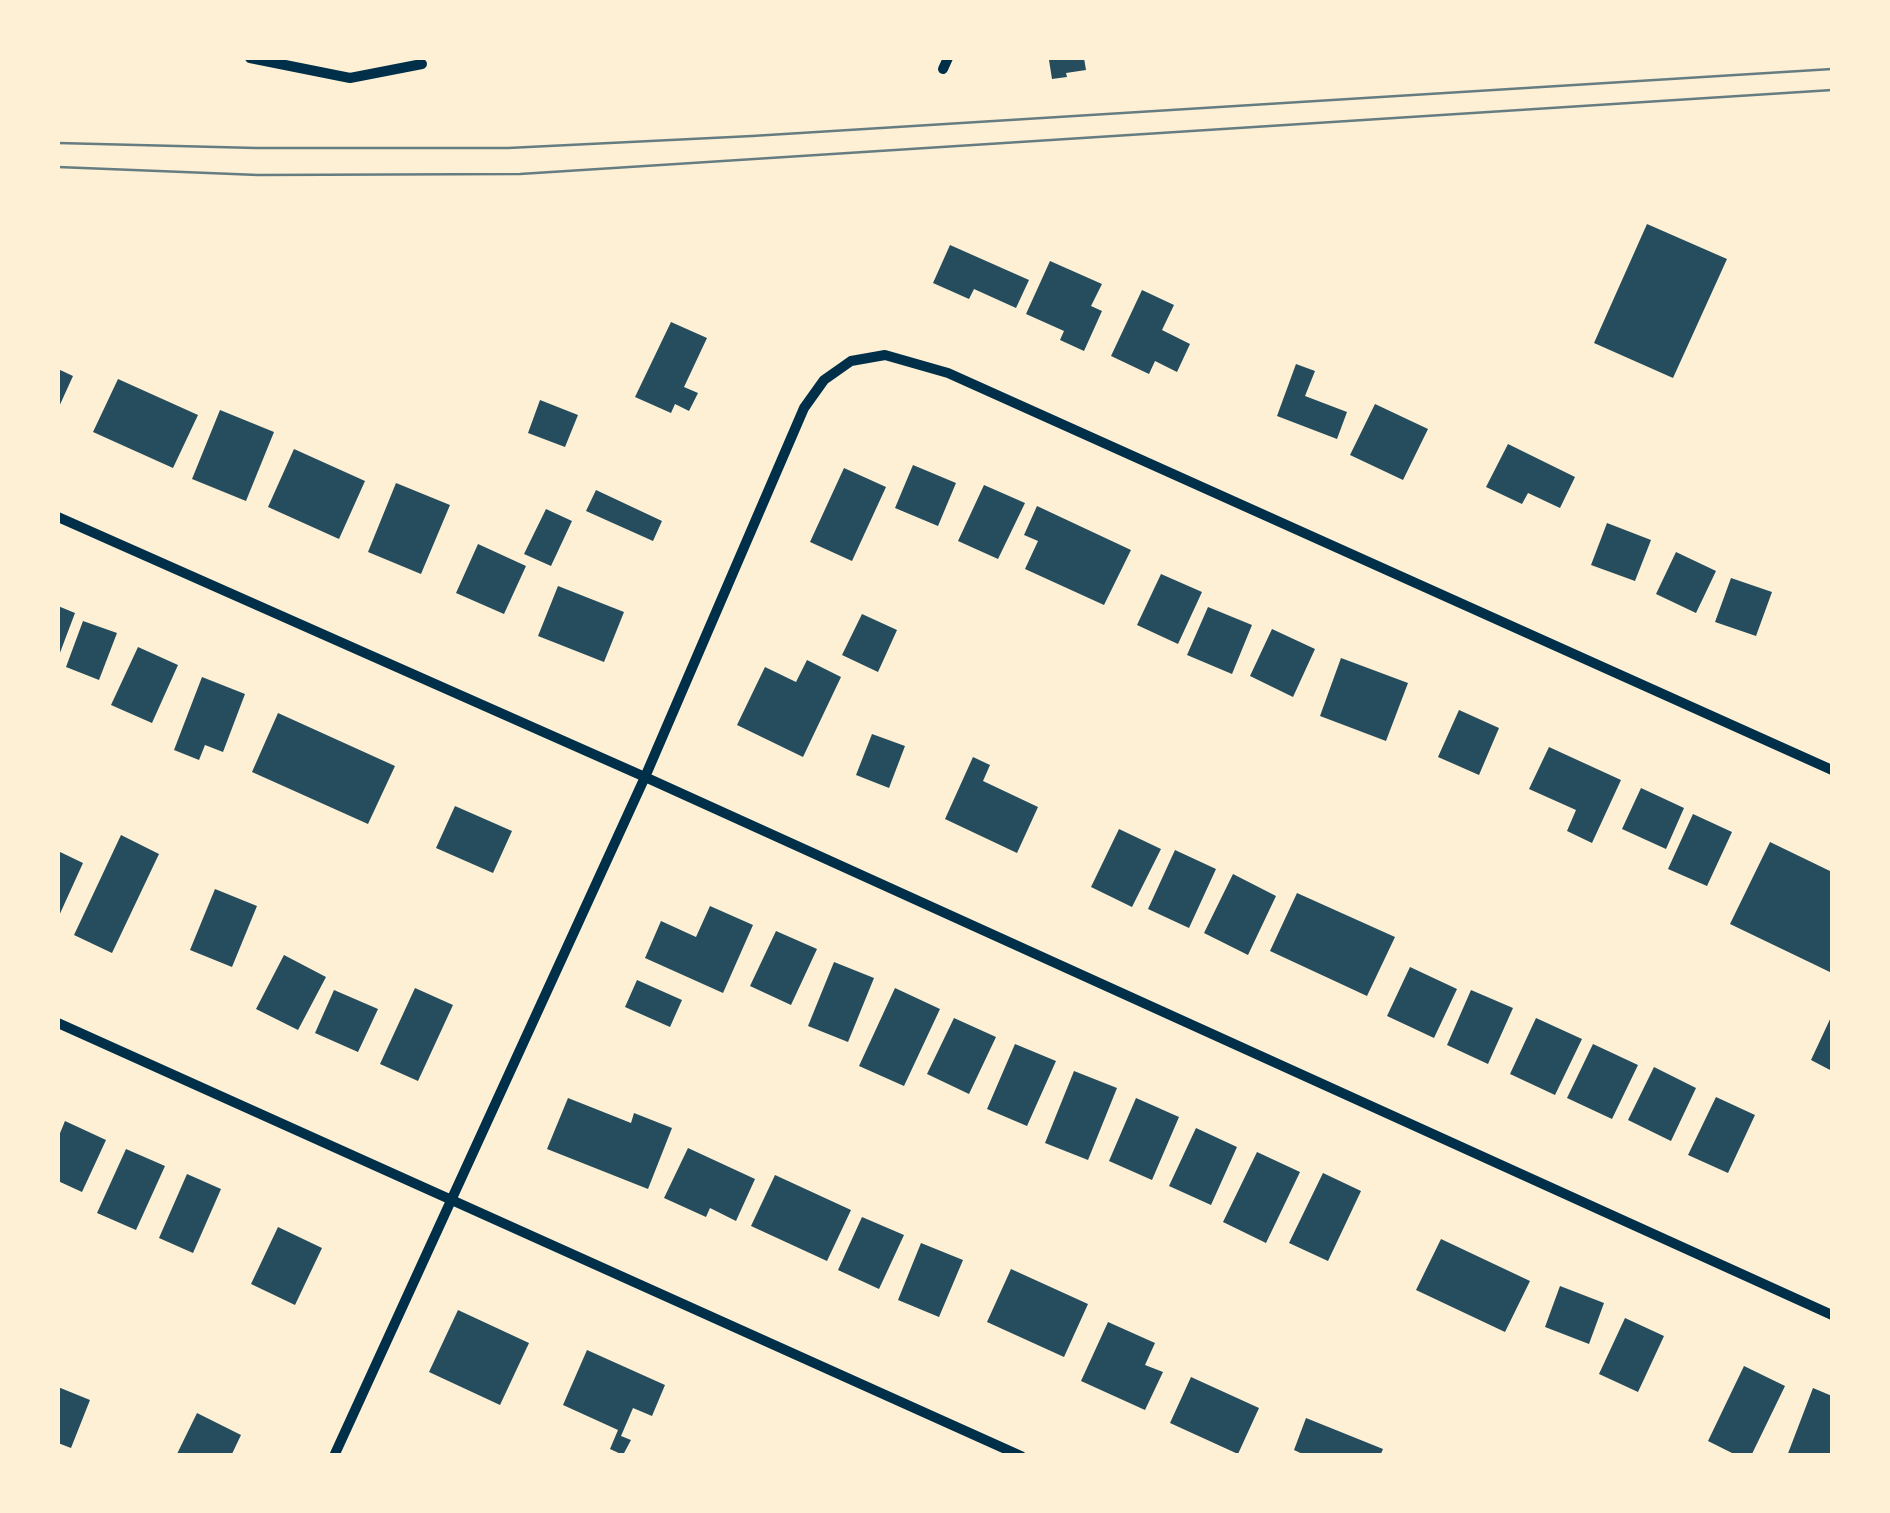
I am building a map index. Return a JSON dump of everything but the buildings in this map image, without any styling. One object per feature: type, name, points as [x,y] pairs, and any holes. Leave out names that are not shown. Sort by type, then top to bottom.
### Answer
[{"type":"street","points":[[250,58],[350,78],[422,64]]},
{"type":"street","points":[[334,1456],[645,777],[804,408],[836,369],[866,357],[885,355],[948,374],[1832,770]]},
{"type":"street","points":[[58,517],[645,777],[1832,1314]]},
{"type":"street","points":[[58,1022],[1021,1456]]},
{"type":"tram line","points":[[58,143],[508,148],[1832,69]]},
{"type":"tram line","points":[[58,167],[258,175],[520,174],[1832,90]]}]
